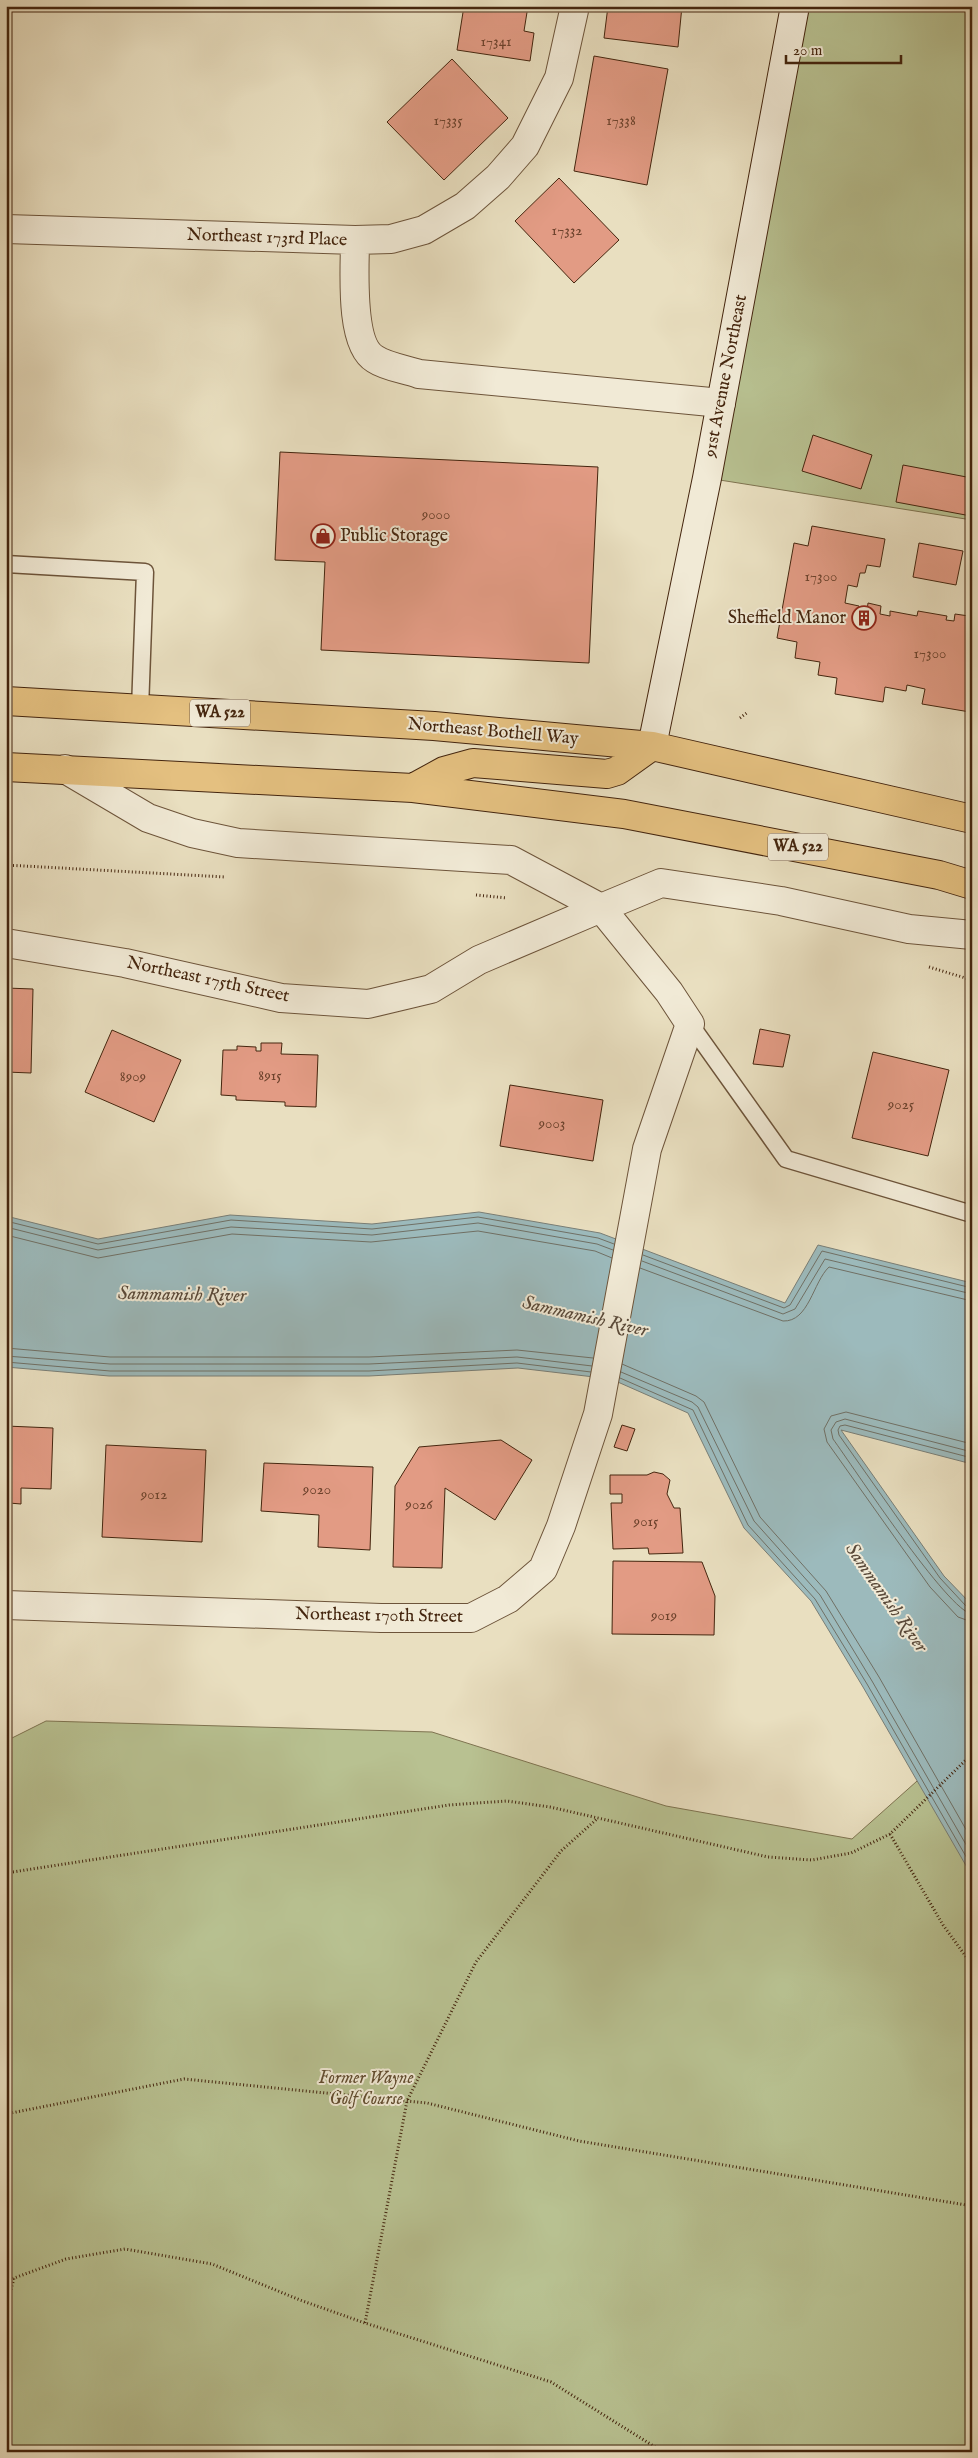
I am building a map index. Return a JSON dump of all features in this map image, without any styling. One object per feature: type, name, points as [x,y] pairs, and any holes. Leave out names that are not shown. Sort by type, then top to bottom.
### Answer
[{"type":"main road","name":"Northeast Bothell Way","points":[[6,701],[434,726],[652,746],[972,819]]},
{"type":"main road","points":[[413,788],[444,771],[473,763],[607,774],[618,771],[652,746]]},
{"type":"main road","name":"WA 522","points":[[6,767],[413,788],[624,814],[939,875],[972,885]]},
{"type":"street","points":[[355,240],[391,239],[424,230],[465,206],[498,177],[525,146],[560,78],[575,6]]},
{"type":"street","name":"91st Avenue Northeast","points":[[652,746],[721,403],[795,6]]},
{"type":"street","name":"Northeast 173rd Place","points":[[6,229],[355,240],[355,301],[360,338],[374,359],[419,374],[721,403]]},
{"type":"street","points":[[65,769],[148,818],[192,833],[238,843],[511,860],[601,908],[669,992],[690,1024]]},
{"type":"street","name":"Northeast 175th Street","points":[[6,943],[125,962],[281,998],[368,1004],[431,989],[479,960],[661,883],[781,901],[909,928],[972,935]]},
{"type":"street","name":"Northeast 170th Street","points":[[6,1605],[381,1618],[471,1618],[508,1599],[543,1569],[561,1526],[598,1414],[647,1149],[690,1024]]},
{"type":"lane","points":[[6,564],[145,572],[140,708]]},
{"type":"lane","points":[[690,1024],[786,1159],[972,1214]]},
{"type":"path","points":[[740,718],[748,712]]},
{"type":"path","points":[[6,1872],[449,1805],[507,1801],[550,1807],[768,1856],[812,1860],[852,1853],[890,1834],[972,1754]]},
{"type":"path","points":[[365,2324],[407,2101],[476,1962],[561,1851],[598,1818]]},
{"type":"path","points":[[890,1834],[943,1925],[972,1965]]},
{"type":"path","points":[[6,2116],[11,2113],[184,2079],[427,2103],[578,2141],[787,2177],[972,2206]]},
{"type":"path","points":[[6,2280],[66,2259],[125,2249],[212,2264],[365,2324],[551,2382],[663,2452]]},
{"type":"path","points":[[6,2310],[14,2278]]},
{"type":"green space","points":[[795,6],[972,6],[972,520],[707,478]]},
{"type":"green space","name":"Former Wayne Golf Course","points":[[46,1721],[432,1732],[666,1806],[852,1839],[972,1732],[972,2452],[6,2452],[6,1741]]},
{"type":"water","name":"Sammamish River","points":[[479,1212],[600,1233],[785,1303],[818,1245],[972,1283],[972,1464],[841,1430],[944,1576],[972,1605],[972,1876],[811,1601],[744,1528],[688,1413],[611,1379],[518,1368],[369,1376],[109,1376],[6,1367],[6,1216],[98,1239],[230,1215],[372,1224]]},
{"type":"building","points":[[464,6],[528,6],[524,31],[534,33],[530,61],[457,50]]},
{"type":"building","points":[[608,6],[682,6],[678,47],[604,38]]},
{"type":"building","points":[[594,56],[668,69],[647,185],[574,171]]},
{"type":"building","points":[[452,59],[508,118],[444,180],[387,122]]},
{"type":"building","points":[[559,178],[619,240],[574,283],[515,221]]},
{"type":"building","points":[[813,435],[872,455],[861,489],[802,471]]},
{"type":"building","points":[[280,452],[598,467],[589,663],[321,650],[325,562],[275,560]]},
{"type":"building","points":[[903,465],[972,478],[971,516],[896,502]]},
{"type":"building","name":"Sheffield Manor","points":[[812,526],[885,539],[880,567],[867,565],[865,573],[860,573],[857,587],[848,585],[845,603],[859,606],[859,610],[867,611],[868,603],[881,606],[880,614],[890,616],[890,611],[917,616],[918,611],[947,616],[946,620],[954,621],[955,614],[969,616],[968,625],[972,625],[970,712],[922,704],[925,689],[907,685],[906,691],[885,687],[883,702],[835,694],[837,678],[818,675],[820,662],[795,658],[797,642],[777,638],[794,543],[808,546]]},
{"type":"building","points":[[919,543],[963,551],[956,585],[913,577]]},
{"type":"building","points":[[6,988],[33,989],[31,1073],[6,1072]]},
{"type":"building","points":[[760,1029],[790,1035],[783,1067],[753,1064]]},
{"type":"building","points":[[112,1030],[181,1060],[154,1122],[85,1092]]},
{"type":"building","points":[[261,1043],[282,1043],[281,1054],[318,1055],[316,1107],[285,1106],[285,1102],[236,1100],[236,1096],[221,1095],[223,1050],[237,1050],[237,1046],[256,1047],[256,1051],[261,1051]]},
{"type":"building","points":[[873,1052],[949,1070],[928,1156],[852,1138]]},
{"type":"building","points":[[510,1085],[603,1100],[593,1161],[500,1146]]},
{"type":"building","points":[[622,1425],[635,1429],[627,1451],[614,1447]]},
{"type":"building","points":[[6,1426],[53,1428],[51,1489],[21,1488],[21,1504],[9,1503],[8,1553]]},
{"type":"building","points":[[501,1440],[532,1460],[495,1520],[445,1488],[442,1568],[393,1567],[395,1486],[419,1447]]},
{"type":"building","points":[[106,1445],[206,1450],[202,1542],[102,1537]]},
{"type":"building","points":[[264,1463],[373,1467],[370,1550],[318,1547],[319,1515],[261,1511]]},
{"type":"building","points":[[654,1472],[663,1474],[670,1480],[667,1494],[674,1508],[680,1508],[683,1553],[649,1554],[648,1548],[613,1549],[611,1503],[622,1503],[622,1494],[610,1494],[610,1475],[647,1475]]},
{"type":"building","points":[[613,1561],[702,1562],[715,1596],[714,1635],[612,1634]]},
{"type":"place","name":"Public Storage","points":[[323,536]]},
{"type":"place","name":"Sheffield Manor","points":[[864,618]]}]
